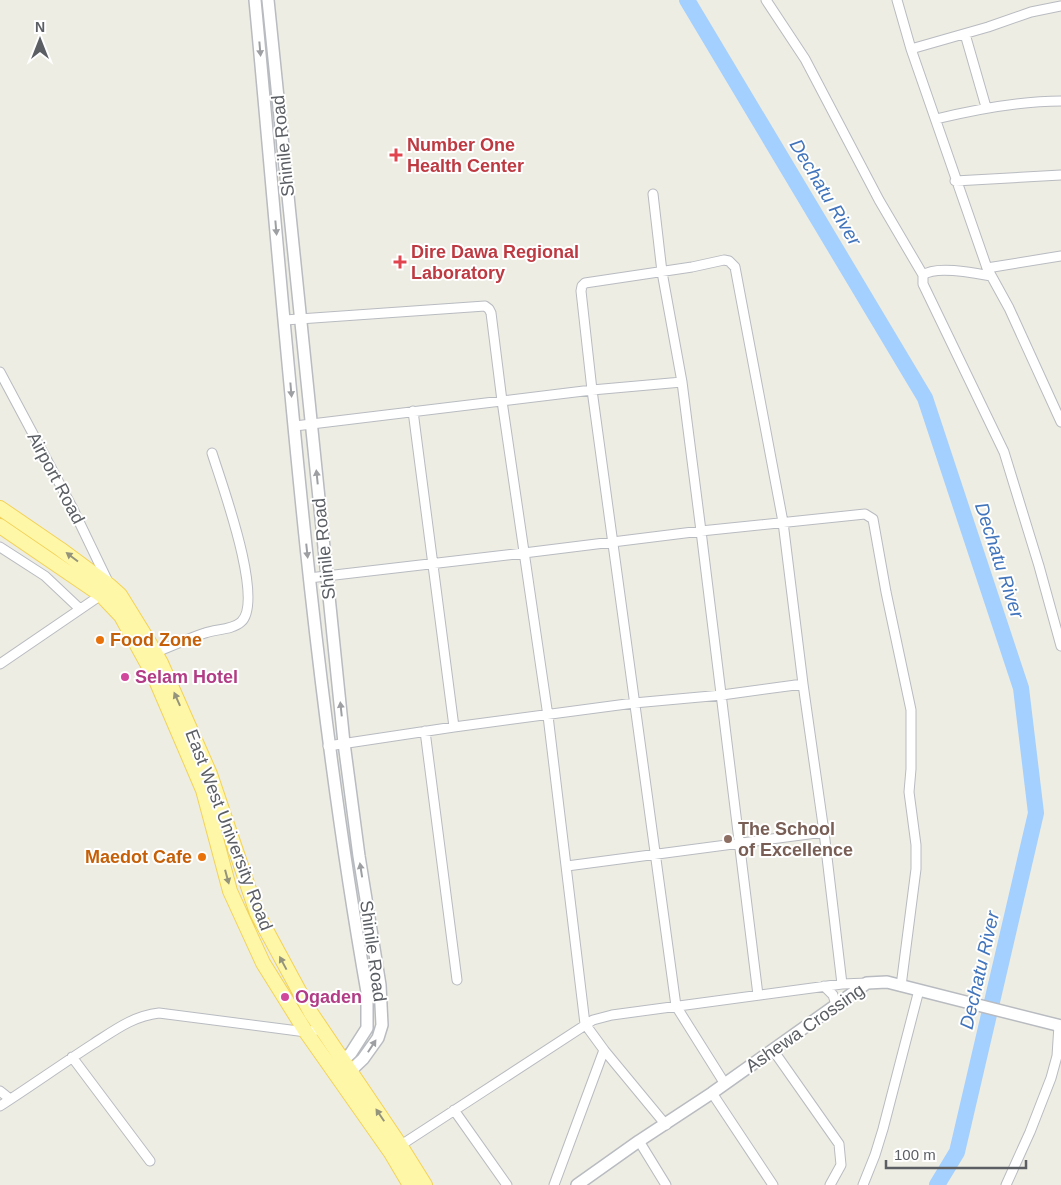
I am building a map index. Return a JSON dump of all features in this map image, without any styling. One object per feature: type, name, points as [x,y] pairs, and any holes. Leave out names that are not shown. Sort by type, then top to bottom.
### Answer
[{"type":"main road","name":"East West University Road","points":[[0,508],[60,549],[106,590]]},
{"type":"main road","name":"East West University Road","points":[[0,526],[106,590],[120,595],[210,774],[257,913],[321,1029],[341,1071]]},
{"type":"main road","name":"East West University Road","points":[[150,655],[155,678],[203,790],[230,891],[264,964],[306,1032],[341,1071],[396,1149],[425,1185]]},
{"type":"main road","points":[[251,936],[265,929]]},
{"type":"main road","name":"East West University Road","points":[[396,1149],[410,1185]]},
{"type":"street","name":"Shinile Road","points":[[256,0],[309,578],[328,746],[367,992],[367,1028],[341,1071]]},
{"type":"street","name":"Shinile Road","points":[[268,0],[344,743],[359,856],[380,985],[382,1025],[378,1038],[372,1047],[341,1071]]},
{"type":"street","points":[[766,0],[805,60],[879,200],[923,275],[923,284],[1004,452],[1057,619],[1061,646]]},
{"type":"street","points":[[897,0],[910,49],[936,119],[955,181],[989,272],[1058,402],[1061,422]]},
{"type":"street","points":[[910,49],[965,34],[1031,12],[1061,6]]},
{"type":"street","points":[[965,34],[986,107]]},
{"type":"street","points":[[936,119],[986,107],[1061,101]]},
{"type":"street","points":[[955,181],[1061,175]]},
{"type":"street","points":[[653,194],[662,272],[682,382],[758,995]]},
{"type":"street","points":[[923,275],[928,272],[941,270],[989,272],[1061,256]]},
{"type":"street","points":[[725,1084],[676,1006],[592,390],[581,291],[582,286],[585,284],[724,260],[729,261],[735,267],[783,522],[842,984]]},
{"type":"street","points":[[285,320],[487,306],[491,313],[548,716],[585,1024],[666,1125]]},
{"type":"street","name":"Airport Road","points":[[0,372],[72,507],[106,590]]},
{"type":"street","points":[[295,426],[592,390],[682,382]]},
{"type":"street","points":[[413,411],[454,727]]},
{"type":"street","points":[[150,655],[205,633],[233,626],[242,621],[246,614],[247,580],[242,552],[212,453]]},
{"type":"street","points":[[309,578],[783,522],[865,514],[873,519],[911,710],[912,725],[909,792],[916,845],[916,869],[900,986]]},
{"type":"street","points":[[0,547],[45,576],[80,609]]},
{"type":"street","points":[[0,664],[106,590]]},
{"type":"street","points":[[328,746],[634,703],[722,695],[803,684]]},
{"type":"street","points":[[425,731],[457,980]]},
{"type":"street","points":[[567,866],[824,832]]},
{"type":"street","name":"Ashewa Crossing","points":[[577,1185],[725,1084],[867,983],[887,982],[1060,1025]]},
{"type":"street","points":[[396,1149],[593,1020],[612,1015],[824,986],[867,983]]},
{"type":"street","points":[[824,986],[833,995],[836,1005]]},
{"type":"street","points":[[862,1185],[875,1156],[883,1130],[918,990]]},
{"type":"street","points":[[0,1106],[72,1057],[133,1019],[144,1015],[159,1012],[306,1032],[321,1029]]},
{"type":"street","points":[[1006,1185],[1030,1132],[1051,1078],[1058,1056],[1060,1025]]},
{"type":"street","points":[[554,1185],[604,1050]]},
{"type":"street","points":[[773,1050],[839,1144],[840,1165],[830,1185]]},
{"type":"street","points":[[72,1057],[150,1161]]},
{"type":"street","points":[[0,1091],[10,1100]]},
{"type":"street","points":[[712,1093],[773,1185]]},
{"type":"street","points":[[454,1110],[507,1185]]},
{"type":"street","points":[[639,1141],[666,1185]]},
{"type":"waterway","name":"Dechatu River","points":[[687,0],[925,398],[1021,688],[1036,813],[957,1152],[937,1185]]},
{"type":"place","name":"Number One Health Center","points":[[396,155]]},
{"type":"place","name":"Dire Dawa Regional Laboratory","points":[[400,262]]},
{"type":"place","name":"Food Zone","points":[[100,640]]},
{"type":"place","name":"Selam Hotel","points":[[125,677]]},
{"type":"place","name":"The School of Excellence","points":[[728,839]]},
{"type":"place","name":"Maedot Cafe","points":[[202,857]]},
{"type":"place","name":"Ogaden","points":[[285,997]]}]
